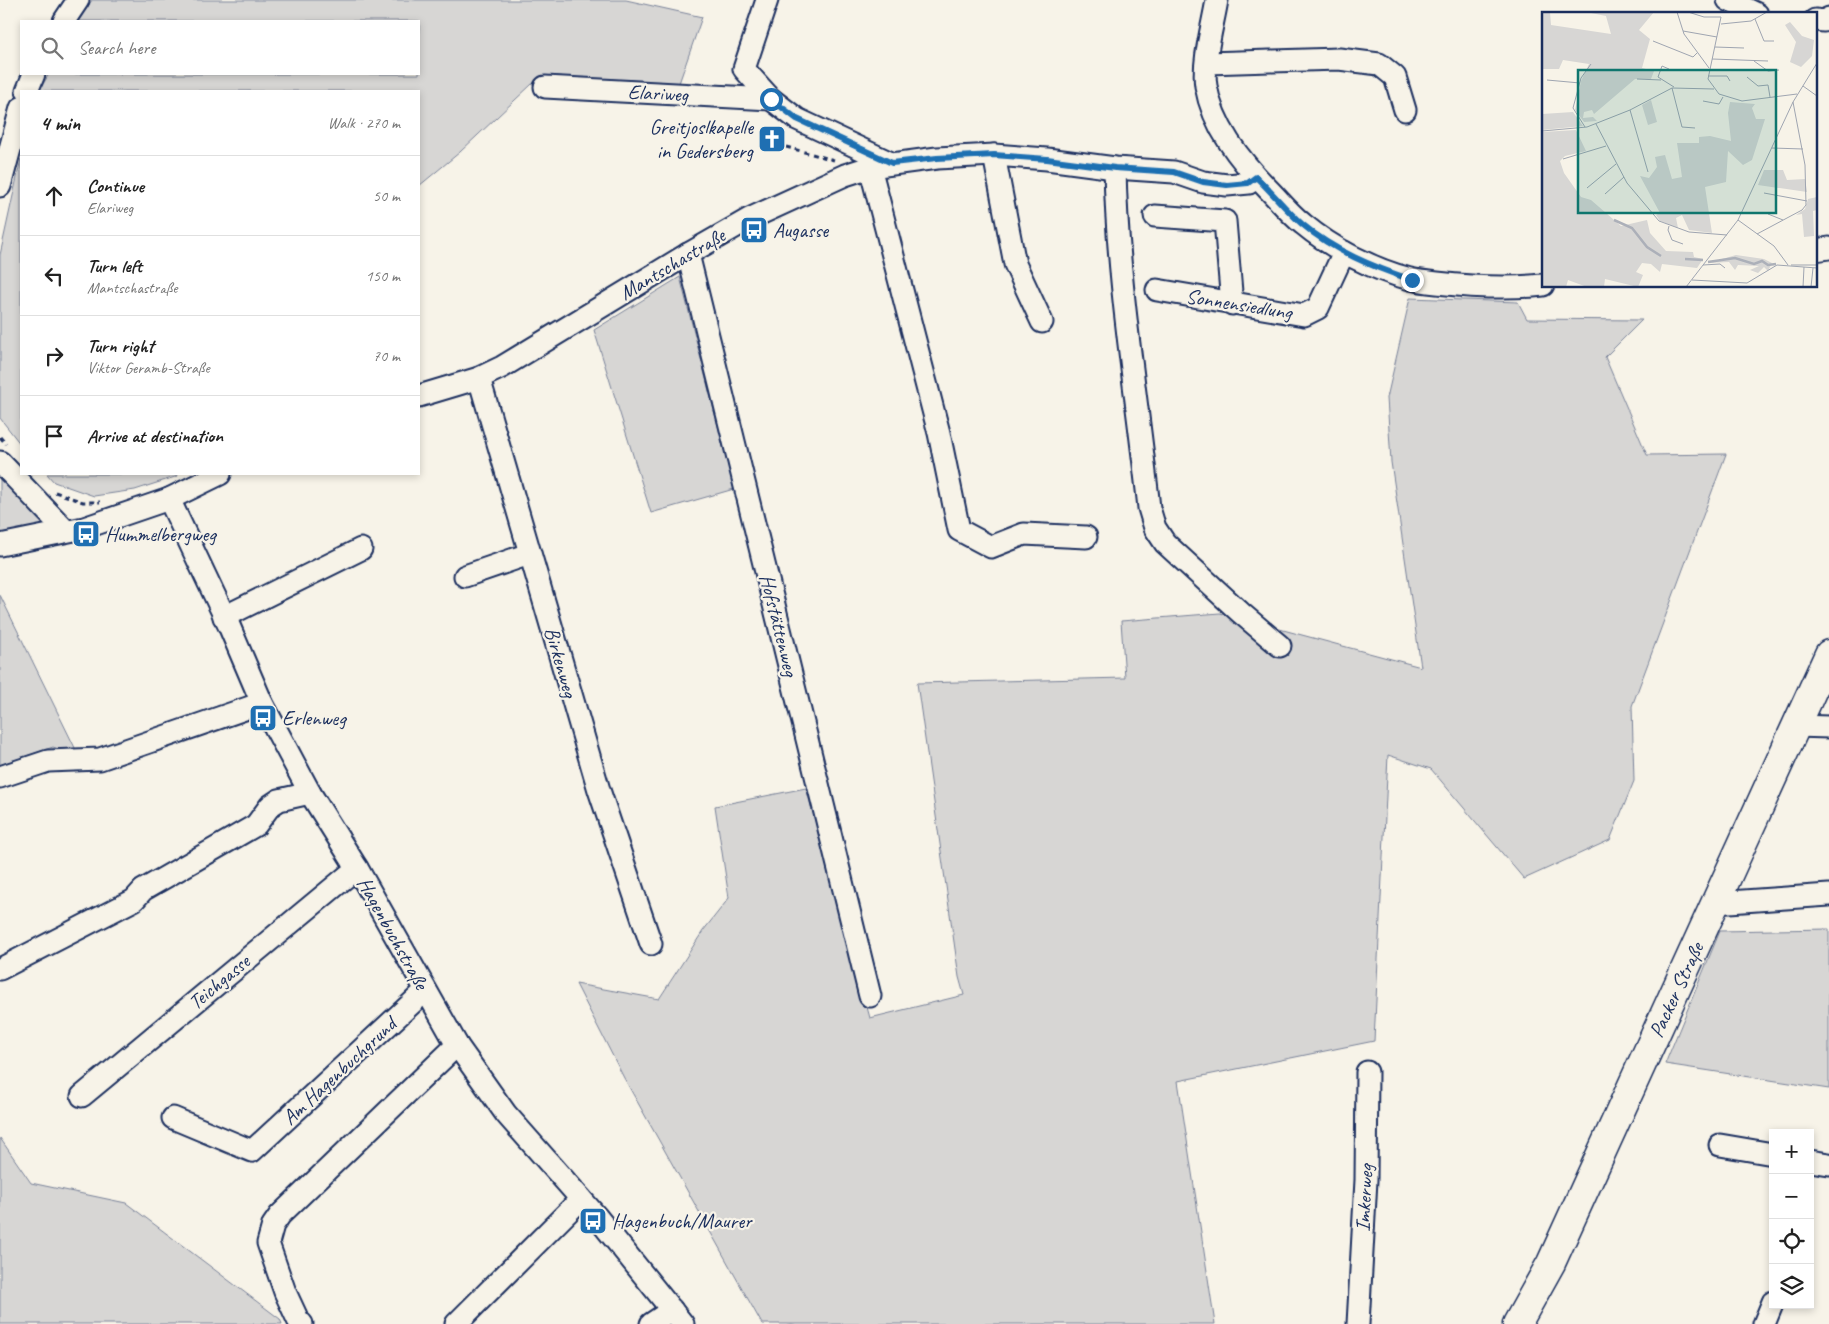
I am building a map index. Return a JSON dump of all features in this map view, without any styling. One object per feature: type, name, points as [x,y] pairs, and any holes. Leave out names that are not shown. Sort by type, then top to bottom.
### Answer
[{"type":"main road","name":"Packer Straße","points":[[1518,1324],[1551,1263],[1829,654]]},
{"type":"street","points":[[65,20],[78,0]]},
{"type":"street","points":[[767,0],[744,69],[771,99],[797,119],[892,163]]},
{"type":"street","points":[[1217,0],[1207,52],[1206,84],[1212,111],[1234,149],[1256,177],[1302,224],[1344,252],[1412,280],[1454,285],[1517,288],[1542,285]]},
{"type":"street","points":[[1728,0],[1753,12]]},
{"type":"street","points":[[1816,20],[1829,18]]},
{"type":"street","points":[[1207,63],[1339,59],[1379,64],[1396,77],[1405,110]]},
{"type":"street","points":[[27,90],[34,75]]},
{"type":"street","name":"Elariweg","points":[[545,87],[771,99]]},
{"type":"street","points":[[0,186],[12,117]]},
{"type":"street","points":[[994,155],[1015,264],[1042,322]]},
{"type":"street","name":"Mantschastraße","points":[[420,396],[479,378],[509,363],[749,219],[845,175],[867,168],[937,158],[994,155],[1047,159],[1115,168],[1174,172],[1203,182],[1227,185],[1248,183],[1256,177]]},
{"type":"street","points":[[867,168],[939,434],[960,530],[991,546],[1024,534],[1086,538]]},
{"type":"street","points":[[1115,168],[1115,196],[1126,306],[1149,508],[1155,528],[1165,543],[1280,646]]},
{"type":"street","points":[[1155,216],[1225,221],[1232,304]]},
{"type":"street","points":[[1816,250],[1829,248]]},
{"type":"street","name":"Sonnensiedlung","points":[[1158,290],[1304,315],[1318,308],[1344,252]]},
{"type":"street","name":"Hofstättenweg","points":[[688,254],[870,996]]},
{"type":"street","name":"Birkenweg","points":[[479,378],[599,790],[651,944]]},
{"type":"street","points":[[0,462],[66,531]]},
{"type":"street","points":[[0,545],[84,528],[169,499],[218,475]]},
{"type":"street","name":"Hagenbuchstraße","points":[[169,499],[262,703],[310,793],[357,868],[457,1045],[506,1114],[581,1199],[677,1317]]},
{"type":"street","points":[[227,623],[361,549]]},
{"type":"street","points":[[465,576],[529,554]]},
{"type":"street","points":[[227,623],[337,574]]},
{"type":"street","points":[[0,777],[48,761],[100,759],[262,703]]},
{"type":"street","points":[[1796,726],[1829,727]]},
{"type":"street","points":[[0,969],[134,900],[143,890],[256,825],[270,806],[279,800],[310,793]]},
{"type":"street","name":"Teichgasse","points":[[82,1096],[357,868]]},
{"type":"street","points":[[1716,904],[1829,896]]},
{"type":"street","name":"Am Hagenbuchgrund","points":[[173,1118],[252,1151],[425,991]]},
{"type":"street","points":[[302,1324],[298,1320],[285,1292],[268,1244],[273,1225],[288,1208],[457,1045]]},
{"type":"street","name":"Imkerweg","points":[[1358,1324],[1366,1180],[1368,1072]]},
{"type":"street","points":[[1720,1145],[1769,1153]]},
{"type":"street","points":[[1814,1162],[1829,1164]]},
{"type":"street","points":[[456,1324],[581,1199]]},
{"type":"street","points":[[1764,1324],[1770,1309]]},
{"type":"street","points":[[651,1324],[677,1317]]},
{"type":"path","points":[[786,147],[867,168]]},
{"type":"path","points":[[51,490],[83,502],[107,501]]},
{"type":"shaded area","points":[[92,0],[626,0],[702,17],[677,89],[532,84],[460,152],[420,185],[420,90],[40,90],[48,75],[420,75],[420,20],[79,20]]},
{"type":"shaded area","points":[[20,164],[20,444],[0,418],[0,255]]},
{"type":"shaded area","points":[[680,277],[734,489],[651,513],[594,330]]},
{"type":"shaded area","points":[[1410,298],[1518,302],[1527,319],[1642,320],[1605,357],[1647,455],[1726,454],[1632,706],[1634,781],[1610,840],[1524,879],[1431,769],[1388,755],[1374,1041],[1178,1081],[1215,1324],[762,1324],[624,1078],[576,984],[659,999],[703,931],[729,898],[715,806],[806,788],[870,1018],[964,995],[959,977],[917,683],[1125,678],[1121,621],[1220,613],[1421,667],[1391,462],[1387,398]]},
{"type":"shaded area","points":[[0,472],[46,515],[45,525],[27,533],[0,537]]},
{"type":"shaded area","points":[[48,475],[178,476],[135,490],[94,496],[54,482]]},
{"type":"shaded area","points":[[0,595],[79,756],[53,747],[0,765]]},
{"type":"shaded area","points":[[1829,929],[1829,1089],[1665,1064],[1720,931]]},
{"type":"shaded area","points":[[0,1138],[31,1183],[126,1203],[280,1319],[282,1324],[0,1324]]},
{"type":"place","name":"Greitjoslkapelle in Gedersberg","points":[[772,139]]},
{"type":"place","name":"Augasse","points":[[754,230]]},
{"type":"place","name":"Hummelbergweg","points":[[86,534]]},
{"type":"place","name":"Erlenweg","points":[[263,718]]},
{"type":"place","name":"Hagenbuch/Maurer","points":[[593,1221]]},
{"type":"route","points":[[771,99],[797,119],[892,163],[994,155],[1047,159],[1115,168],[1174,172],[1203,182],[1227,185],[1248,183],[1256,177],[1302,224],[1327,242],[1349,255],[1412,280]]}]
